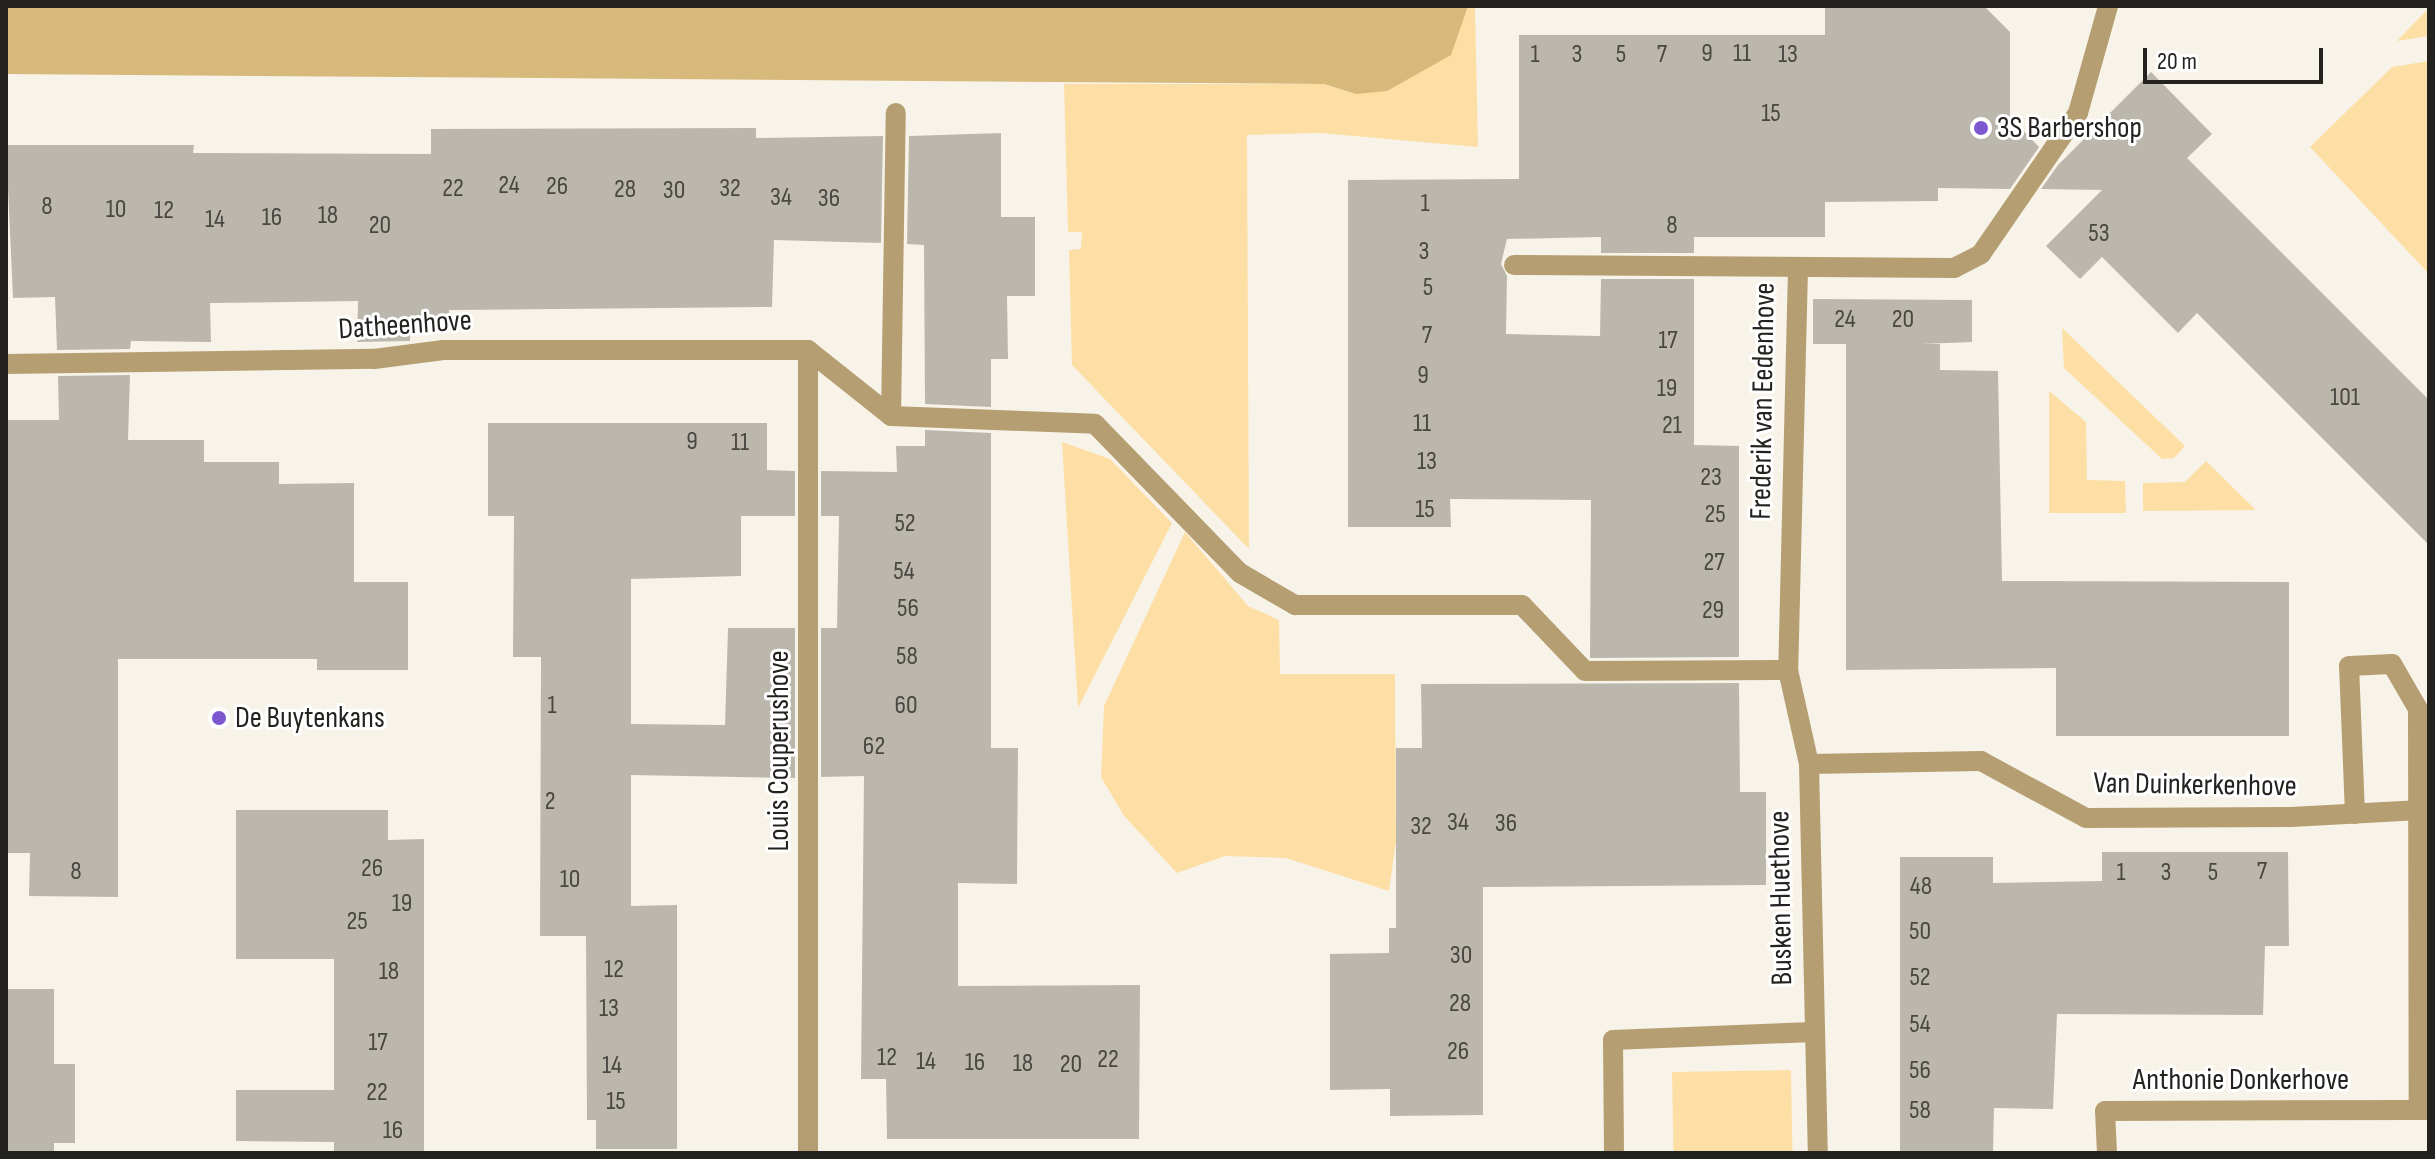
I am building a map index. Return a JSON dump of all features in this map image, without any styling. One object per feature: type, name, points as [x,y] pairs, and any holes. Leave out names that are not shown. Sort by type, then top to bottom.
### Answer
[{"type":"street","points":[[1798,269],[1954,268],[1981,254],[2078,113],[2108,6]]},
{"type":"street","points":[[891,416],[896,113]]},
{"type":"street","name":"Frederik van Eedenhove","points":[[1514,265],[1798,269],[1788,670],[1809,764]]},
{"type":"street","name":"Datheenhove","points":[[6,364],[374,359],[443,350],[808,350]]},
{"type":"street","points":[[808,350],[891,416],[1095,424],[1240,573],[1295,605],[1522,605],[1585,671],[1788,670]]},
{"type":"street","name":"Louis Couperushove","points":[[808,350],[808,1153]]},
{"type":"street","points":[[2355,814],[2349,666],[2392,664],[2418,709],[2424,1110]]},
{"type":"street","name":"Van Duinkerkenhove","points":[[1809,764],[1981,761],[2086,818],[2355,814],[2421,810]]},
{"type":"street","name":"Busken Huethove","points":[[1809,764],[1818,1153]]},
{"type":"street","points":[[1614,1153],[1613,1040],[1813,1032]]},
{"type":"street","name":"Anthonie Donkerhove","points":[[2107,1153],[2105,1111],[2424,1110]]},
{"type":"shaded area","points":[[6,6],[1468,6],[1451,55],[1387,91],[1356,94],[1324,84],[6,74]]},
{"type":"shaded area","points":[[1468,6],[1475,6],[1478,147],[1320,133],[1247,135],[1249,549],[1072,365],[1069,250],[1081,249],[1082,232],[1068,232],[1064,84],[1324,84],[1356,94],[1462,21]]},
{"type":"shaded area","points":[[2429,8],[2429,36],[2397,41]]},
{"type":"shaded area","points":[[2429,61],[2429,274],[2310,147],[2392,67]]},
{"type":"shaded area","points":[[2062,328],[2185,446],[2174,458],[2162,459],[2064,368]]},
{"type":"shaded area","points":[[2049,391],[2086,422],[2087,480],[2125,481],[2126,513],[2049,513]]},
{"type":"shaded area","points":[[1062,442],[1110,459],[1172,523],[1078,708]]},
{"type":"shaded area","points":[[2206,461],[2256,510],[2143,511],[2143,483],[2185,482]]},
{"type":"shaded area","points":[[1185,532],[1248,606],[1279,620],[1280,674],[1395,674],[1396,841],[1389,891],[1286,858],[1225,856],[1177,873],[1124,816],[1101,777],[1104,706]]},
{"type":"shaded area","points":[[1791,1070],[1792,1153],[1673,1153],[1672,1072]]},
{"type":"building","points":[[1825,6],[1984,6],[2010,32],[2010,117],[2039,147],[2010,189],[1938,188],[1938,201],[1825,202],[1825,237],[1694,237],[1694,253],[1601,253],[1601,237],[1507,239],[1501,264],[1507,276],[1506,334],[1600,336],[1601,279],[1694,279],[1694,445],[1739,446],[1739,657],[1590,658],[1591,500],[1450,499],[1451,527],[1348,527],[1348,180],[1519,179],[1519,35],[1825,35]]},
{"type":"building","points":[[2151,72],[2212,134],[2187,158],[2429,400],[2429,545],[2197,313],[2178,333],[2102,257],[2080,279],[2046,246],[2102,190],[2041,189],[2058,165]]},
{"type":"building","points":[[756,128],[756,138],[883,136],[881,243],[774,240],[772,307],[449,310],[449,318],[410,319],[410,341],[357,342],[358,301],[210,303],[211,342],[131,341],[130,349],[57,350],[55,297],[13,298],[6,145],[194,145],[193,153],[431,154],[431,129]]},
{"type":"building","points":[[1001,133],[1001,217],[1035,217],[1035,296],[1007,296],[1008,359],[991,359],[991,407],[925,404],[924,245],[907,244],[909,136]]},
{"type":"building","points":[[1813,299],[1972,300],[1972,342],[1922,344],[1940,344],[1940,370],[1998,371],[2002,581],[2289,582],[2289,736],[2056,736],[2056,668],[1846,670],[1846,344],[1813,344]]},
{"type":"building","points":[[130,375],[128,440],[204,440],[204,462],[279,462],[279,484],[354,483],[354,582],[408,582],[408,670],[317,670],[317,659],[118,659],[118,897],[29,896],[30,853],[6,853],[6,420],[59,420],[58,376]]},
{"type":"building","points":[[488,423],[767,423],[767,470],[795,471],[795,516],[741,516],[741,576],[631,579],[631,724],[725,725],[728,628],[795,628],[795,778],[631,775],[631,906],[677,905],[677,1149],[596,1149],[596,1120],[587,1120],[586,936],[540,936],[541,657],[513,657],[514,516],[488,516]]},
{"type":"building","points":[[925,430],[991,433],[991,748],[1018,748],[1017,884],[958,883],[958,986],[1140,985],[1139,1139],[887,1139],[886,1079],[861,1079],[864,776],[821,777],[821,628],[837,628],[839,516],[821,516],[821,471],[897,472],[896,446],[925,446]]},
{"type":"building","points":[[1739,683],[1740,792],[1766,792],[1766,885],[1483,887],[1483,1115],[1390,1116],[1390,1089],[1330,1090],[1330,954],[1389,953],[1389,928],[1396,928],[1396,748],[1422,748],[1421,684]]},
{"type":"building","points":[[236,810],[388,810],[388,840],[424,839],[424,1153],[334,1153],[334,1142],[236,1141],[236,1090],[334,1090],[334,959],[236,959]]},
{"type":"building","points":[[2102,852],[2288,852],[2289,946],[2265,946],[2263,1015],[2057,1014],[2053,1109],[1994,1108],[1993,1153],[1900,1153],[1900,857],[1993,857],[1993,883],[2102,881]]},
{"type":"building","points":[[6,989],[54,989],[54,1064],[75,1064],[75,1143],[54,1143],[54,1153],[6,1153]]},
{"type":"place","name":"3S Barbershop","points":[[1981,128]]},
{"type":"place","name":"De Buytenkans","points":[[219,718]]}]
